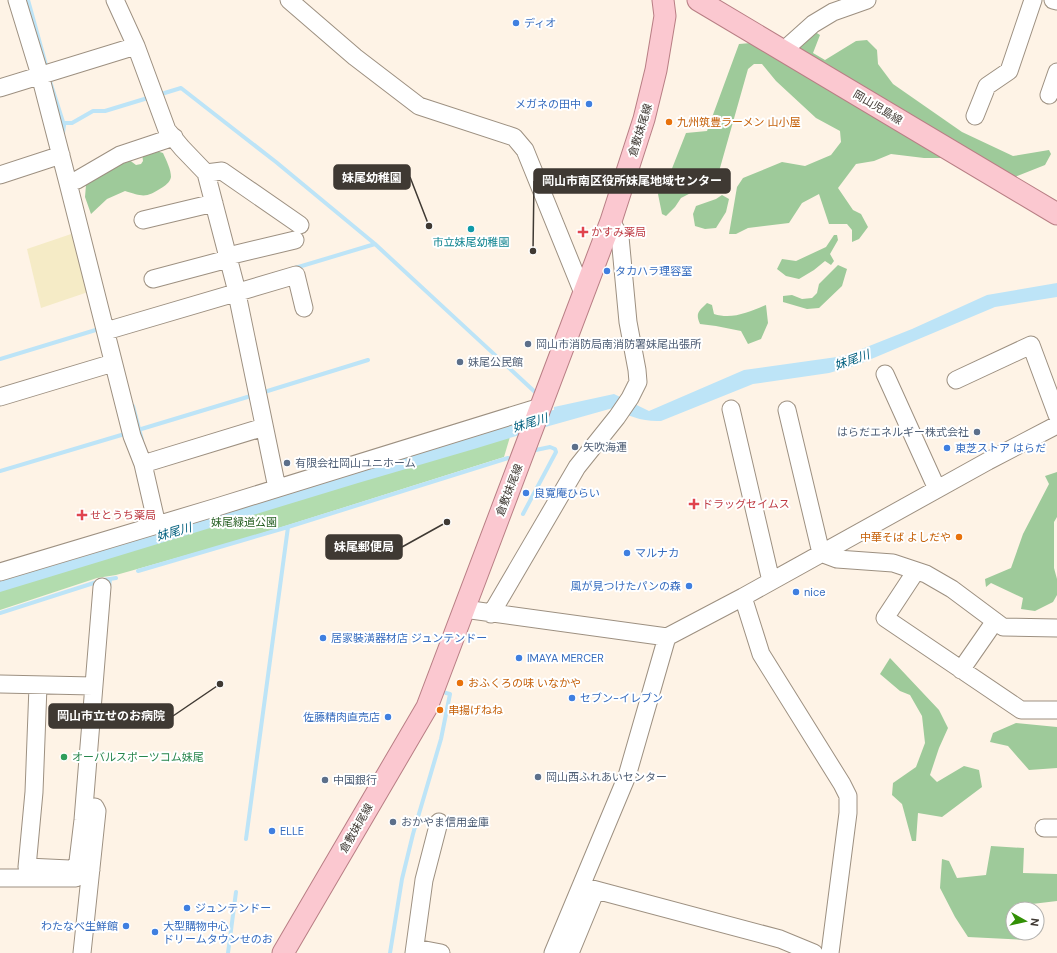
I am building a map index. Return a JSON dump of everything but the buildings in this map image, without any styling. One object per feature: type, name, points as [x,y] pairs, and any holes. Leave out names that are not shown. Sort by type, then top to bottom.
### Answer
[{"type":"main road","name":"倉敷妹尾線","points":[[283,953],[427,707],[611,221],[644,119],[656,70],[665,16],[663,0]]},
{"type":"main road","name":"岡山児島線","points":[[704,1],[1057,214]]},
{"type":"street","points":[[18,0],[45,73],[61,156],[72,181],[110,330],[113,363],[132,432],[143,464],[157,525]]},
{"type":"street","points":[[115,0],[136,46],[167,130],[206,173],[237,292],[277,488]]},
{"type":"street","points":[[289,0],[355,57],[419,106],[514,137],[525,150],[583,293]]},
{"type":"street","points":[[784,50],[813,24],[833,12],[867,0]]},
{"type":"street","points":[[975,116],[987,86],[1010,71],[1033,0]]},
{"type":"street","points":[[0,88],[136,46]]},
{"type":"street","points":[[1049,95],[1057,72]]},
{"type":"street","points":[[72,181],[120,155],[174,137]]},
{"type":"street","points":[[0,175],[61,156]]},
{"type":"street","points":[[153,279],[228,257],[298,233],[222,171],[206,173]]},
{"type":"street","points":[[143,220],[214,203]]},
{"type":"street","points":[[491,614],[577,467],[617,417],[630,398],[638,382],[628,322],[620,237],[611,221]]},
{"type":"street","points":[[110,330],[296,274],[304,308]]},
{"type":"street","points":[[956,380],[1031,345],[1057,415]]},
{"type":"street","points":[[0,397],[113,363]]},
{"type":"street","points":[[885,374],[937,489]]},
{"type":"street","points":[[731,409],[771,581]]},
{"type":"street","points":[[0,572],[539,410]]},
{"type":"street","points":[[787,410],[821,553]]},
{"type":"street","points":[[464,609],[491,614],[667,637],[743,597],[988,461],[1057,425]]},
{"type":"street","points":[[143,464],[264,427]]},
{"type":"street","points":[[821,553],[837,559],[893,563],[926,574],[952,589],[1003,627],[1057,628]]},
{"type":"street","points":[[916,571],[885,618],[1021,710],[1057,710]]},
{"type":"street","points":[[82,953],[84,874],[90,818],[93,686],[102,587]]},
{"type":"street","points":[[743,597],[761,654],[848,796],[848,813],[830,953]]},
{"type":"street","points":[[961,670],[995,621]]},
{"type":"street","points":[[570,953],[589,888],[627,776],[667,637]]},
{"type":"street","points":[[0,684],[93,686]]},
{"type":"street","points":[[38,686],[34,792],[27,867],[84,874]]},
{"type":"street","points":[[439,822],[424,880],[415,950],[441,953]]},
{"type":"street","points":[[0,878],[84,874]]},
{"type":"street","points":[[553,953],[589,888]]},
{"type":"street","points":[[589,888],[780,939],[814,953]]},
{"type":"green space","points":[[812,30],[820,35],[813,53],[825,60],[856,41],[867,40],[877,50],[878,64],[893,84],[962,132],[1013,156],[1049,150],[1051,154],[1045,165],[1012,178],[795,46]]},
{"type":"green space","points":[[751,43],[948,158],[924,158],[891,154],[874,161],[856,164],[838,188],[853,210],[861,214],[868,227],[859,239],[852,242],[852,230],[847,224],[829,224],[819,194],[802,203],[789,223],[748,228],[736,234],[729,234],[737,187],[743,178],[782,162],[805,166],[831,155],[841,142],[840,131],[816,118],[776,81],[762,64],[754,64],[748,69],[718,175],[712,182],[681,198],[666,216],[662,214],[658,194],[663,173],[671,171],[686,133],[707,131],[739,44]]},
{"type":"green space","points":[[150,149],[163,153],[171,174],[171,179],[168,183],[149,195],[141,195],[125,191],[107,199],[91,214],[85,197],[86,185],[128,159],[136,165],[141,164],[143,161],[142,153]]},
{"type":"green space","points":[[722,195],[729,199],[726,212],[716,228],[705,229],[695,226],[693,214],[696,206],[716,199]]},
{"type":"green space","points":[[834,235],[837,235],[838,240],[830,254],[834,261],[831,265],[825,261],[799,279],[786,276],[777,269],[782,259],[796,261],[826,247]]},
{"type":"green space","points":[[838,265],[847,269],[842,286],[819,308],[807,309],[783,302],[783,296],[792,295],[802,299],[812,298],[817,293],[819,284]]},
{"type":"green space","points":[[707,303],[712,305],[714,314],[721,316],[734,316],[766,305],[768,323],[761,339],[748,344],[741,331],[700,324],[698,317],[699,312]]},
{"type":"green space","name":"妹尾緑道公園","points":[[512,430],[504,457],[244,539],[116,575],[97,578],[0,610],[0,579]]},
{"type":"green space","points":[[1057,472],[1057,517],[1054,522],[1054,568],[1057,579],[1057,595],[1053,602],[1035,611],[1021,609],[1023,598],[991,583],[986,587],[985,579],[1011,568],[1023,534],[1049,484],[1045,476]]},
{"type":"green space","points":[[890,658],[939,710],[948,728],[939,748],[930,775],[937,782],[964,766],[979,770],[982,787],[942,817],[918,813],[916,841],[912,841],[902,804],[892,795],[893,783],[916,767],[925,743],[922,716],[910,695],[900,691],[880,674]]},
{"type":"green space","points":[[1016,723],[1057,727],[1057,768],[1029,770],[1008,746],[990,742],[993,733]]},
{"type":"green space","points":[[991,846],[1024,848],[1023,873],[1057,874],[1057,901],[1045,902],[1045,901],[1005,901],[1005,939],[968,937],[955,917],[940,888],[942,859],[949,861],[957,878],[986,875]]},
{"type":"sand","points":[[77,232],[91,291],[41,308],[27,249]]},
{"type":"water","name":"妹尾川","points":[[1057,283],[1057,297],[995,307],[857,365],[829,373],[753,384],[661,421],[648,421],[636,418],[613,408],[358,483],[0,592],[0,578],[554,410],[554,407],[614,394],[649,411],[744,370],[844,356],[912,329],[987,295]]},
{"type":"waterway","points":[[28,0],[46,65]]},
{"type":"waterway","points":[[49,78],[64,125],[63,133]]},
{"type":"waterway","points":[[158,95],[181,88],[276,162],[375,244],[535,392]]},
{"type":"waterway","points":[[63,123],[72,123],[93,111],[105,111],[151,97]]},
{"type":"waterway","points":[[295,268],[375,244]]},
{"type":"waterway","points":[[0,359],[99,329]]},
{"type":"waterway","points":[[261,393],[368,360]]},
{"type":"waterway","points":[[138,430],[254,395]]},
{"type":"waterway","points":[[133,406],[142,440]]},
{"type":"waterway","points":[[0,471],[128,433]]},
{"type":"waterway","points":[[523,514],[556,452],[555,449],[550,447],[531,451]]},
{"type":"waterway","points":[[138,571],[288,527],[508,458]]},
{"type":"waterway","points":[[246,839],[288,527]]},
{"type":"waterway","points":[[0,613],[103,580],[116,578]]},
{"type":"waterway","points":[[109,588],[110,579]]},
{"type":"waterway","points":[[390,953],[402,879],[413,834],[441,739],[450,694],[446,693]]},
{"type":"waterway","points":[[228,953],[236,892]]},
{"type":"place","name":"ディオ","points":[[516,23]]},
{"type":"place","name":"メガネの田中","points":[[589,104]]},
{"type":"place","name":"九州筑豊ラーメン 山小屋","points":[[669,122]]},
{"type":"place","name":"妹尾幼稚園","points":[[429,226]]},
{"type":"place","name":"市立妹尾幼稚園","points":[[471,229]]},
{"type":"place","name":"かすみ薬局","points":[[583,232]]},
{"type":"place","name":"岡山市南区役所妹尾地域センター","points":[[533,251]]},
{"type":"place","name":"タカハラ理容室","points":[[607,271]]},
{"type":"place","name":"岡山市消防局南消防署妹尾出張所","points":[[528,344]]},
{"type":"place","name":"妹尾公民館","points":[[460,362]]},
{"type":"place","name":"はらだエネルギー株式会社","points":[[977,432]]},
{"type":"place","name":"矢吹海運","points":[[575,447]]},
{"type":"place","name":"東芝ストア はらだ","points":[[947,448]]},
{"type":"place","name":"有限会社岡山ユニホーム","points":[[287,463]]},
{"type":"place","name":"良寛庵ひらい","points":[[526,493]]},
{"type":"place","name":"ドラッグセイムス","points":[[694,504]]},
{"type":"place","name":"せとうち薬局","points":[[82,515]]},
{"type":"place","name":"妹尾郵便局","points":[[447,522]]},
{"type":"place","name":"中華そば よしだや","points":[[959,537]]},
{"type":"place","name":"マルナカ","points":[[627,553]]},
{"type":"place","name":"風が見つけたパンの森","points":[[689,586]]},
{"type":"place","name":"nice","points":[[796,592]]},
{"type":"place","name":"居家裝潢器材店 ジュンテンドー","points":[[323,638]]},
{"type":"place","name":"IMAYA MERCER","points":[[519,658]]},
{"type":"place","name":"おふくろの味 いなかや","points":[[460,683]]},
{"type":"place","name":"岡山市立せのお病院","points":[[220,684]]},
{"type":"place","name":"セブン-イレブン","points":[[572,698]]},
{"type":"place","name":"串揚げねね","points":[[440,710]]},
{"type":"place","name":"佐藤精肉直売店","points":[[388,717]]},
{"type":"place","name":"オーバルスポーツコム妹尾","points":[[64,757]]},
{"type":"place","name":"岡山西ふれあいセンター","points":[[538,777]]},
{"type":"place","name":"中国銀行","points":[[325,780]]},
{"type":"place","name":"おかやま信用金庫","points":[[393,822]]},
{"type":"place","name":"ELLE","points":[[272,831]]},
{"type":"place","name":"ジュンテンドー","points":[[187,908]]},
{"type":"place","name":"わたなべ生鮮館","points":[[126,926]]},
{"type":"place","name":"大型購物中心 ドリームタウンせのお","points":[[155,932]]}]
